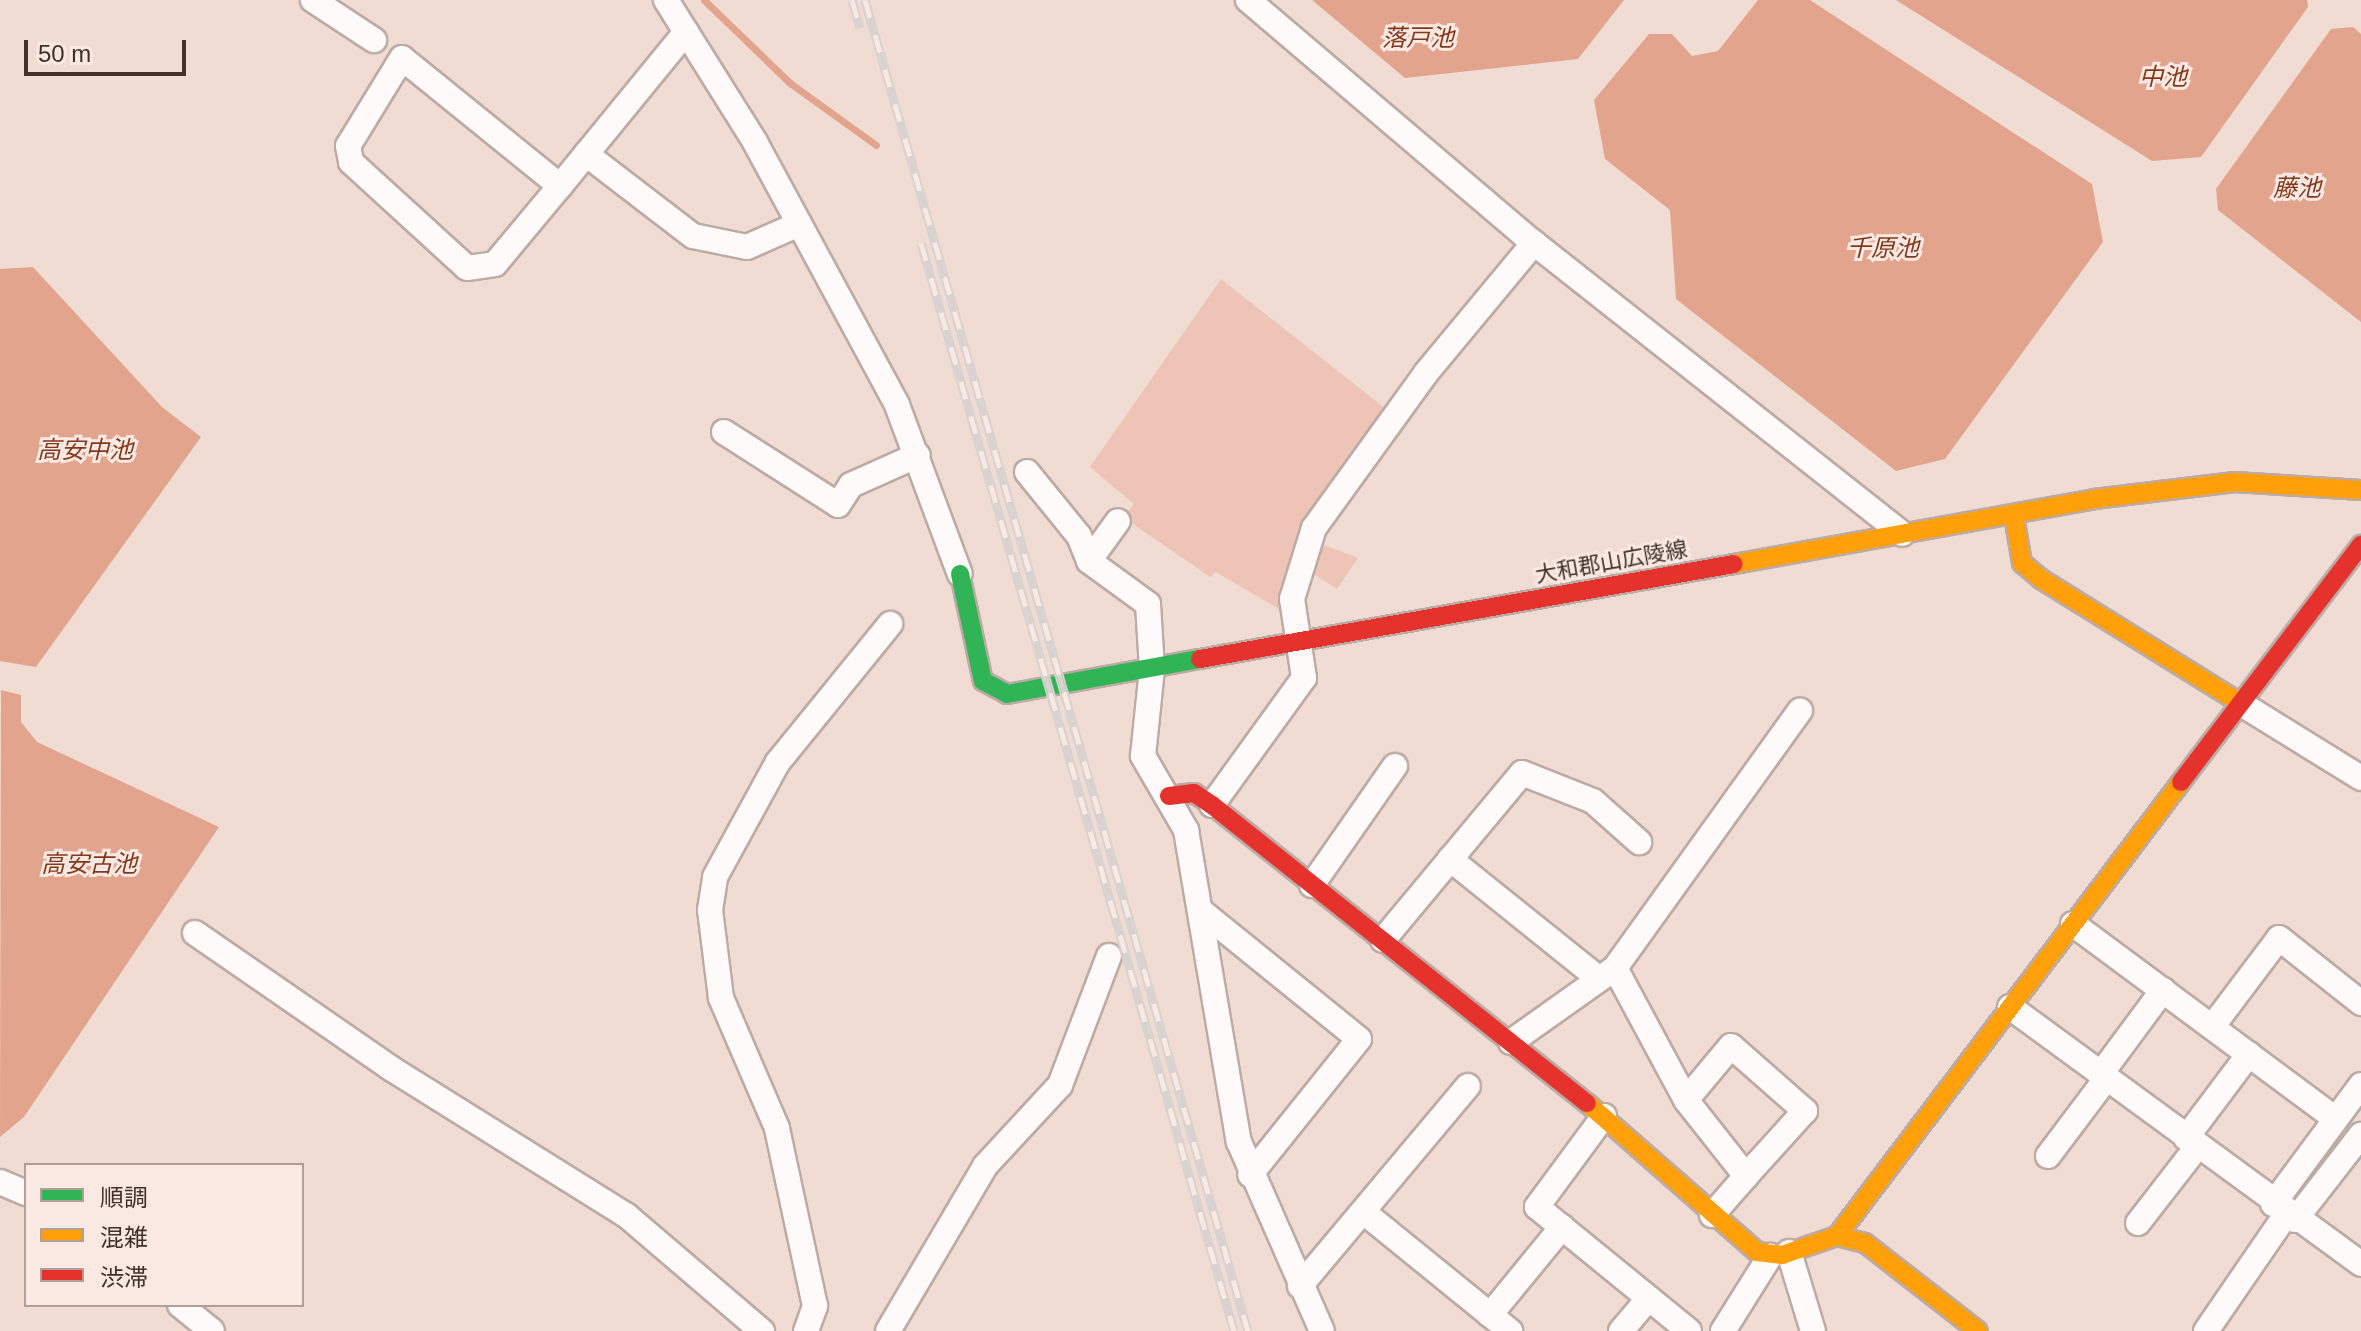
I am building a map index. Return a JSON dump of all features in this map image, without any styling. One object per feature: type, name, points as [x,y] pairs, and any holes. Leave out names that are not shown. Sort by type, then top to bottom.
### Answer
[{"type":"street","points":[[313,0],[374,40]]},
{"type":"street","points":[[666,0],[799,224],[918,455],[960,574]]},
{"type":"street","points":[[1248,0],[1534,243],[1902,534]]},
{"type":"street","points":[[560,186],[402,58],[348,146],[351,162],[467,268],[495,264],[560,186],[686,32]]},
{"type":"street","points":[[586,154],[693,236],[747,247],[799,224]]},
{"type":"street","points":[[1212,805],[1304,678],[1301,641],[1292,599],[1314,528],[1426,373],[1534,243]]},
{"type":"street","points":[[724,432],[838,505],[851,485],[918,455]]},
{"type":"street","points":[[1027,472],[1079,536],[1089,561],[1148,604],[1152,669],[1143,756],[1186,830],[1250,1175],[1321,1331]]},
{"type":"street","name":"大和郡山広陵線","points":[[960,574],[983,681],[994,691],[1152,669],[1902,534],[2235,482],[2361,490]]},
{"type":"street","points":[[2014,516],[2022,563],[2041,579],[2361,778]]},
{"type":"street","points":[[1089,561],[1118,521]]},
{"type":"street","points":[[1837,1236],[2361,545]]},
{"type":"street","points":[[806,1331],[815,1306],[777,1128],[721,998],[710,910],[715,877],[778,762],[890,624]]},
{"type":"street","points":[[1511,1042],[1606,972],[1800,711]]},
{"type":"street","points":[[1312,885],[1395,766]]},
{"type":"street","points":[[1383,940],[1522,773],[1593,801],[1639,842]]},
{"type":"street","points":[[1169,796],[1194,793],[1212,805],[1604,1116],[1712,1215],[1780,1254],[1813,1331]]},
{"type":"street","points":[[1450,859],[1606,972],[1686,1100],[1746,1176]]},
{"type":"street","points":[[1201,911],[1359,1039],[1250,1175]]},
{"type":"street","points":[[2073,924],[2336,1119]]},
{"type":"street","points":[[195,933],[392,1069],[626,1215],[762,1331]]},
{"type":"street","points":[[2212,1027],[2279,938],[2361,1003]]},
{"type":"street","points":[[888,1331],[985,1166],[1060,1085],[1109,956]]},
{"type":"street","points":[[2048,1156],[2163,990]]},
{"type":"street","points":[[2010,1007],[2285,1212],[2361,1264]]},
{"type":"street","points":[[1686,1100],[1731,1046],[1805,1111],[1712,1215]]},
{"type":"street","points":[[2138,1223],[2249,1054]]},
{"type":"street","points":[[2206,1331],[2285,1212],[2336,1119],[2361,1085]]},
{"type":"street","points":[[1300,1286],[1366,1214],[1468,1086]]},
{"type":"street","points":[[1604,1116],[1537,1207],[1689,1331]]},
{"type":"street","points":[[2285,1212],[2361,1135]]},
{"type":"street","points":[[0,1182],[24,1192]]},
{"type":"street","points":[[1366,1214],[1510,1331]]},
{"type":"street","points":[[1490,1315],[1562,1227]]},
{"type":"street","points":[[1723,1331],[1780,1254],[1837,1236],[1865,1243],[1978,1331]]},
{"type":"street","points":[[1621,1331],[1649,1298]]},
{"type":"street","points":[[182,1307],[212,1331]]},
{"type":"shaded area","points":[[1221,279],[1391,413],[1350,474],[1289,615],[1216,572],[1210,577],[1123,517],[1134,504],[1090,467]]},
{"type":"shaded area","points":[[1316,542],[1358,558],[1337,589],[1306,569]]},
{"type":"water","name":"落戸池","points":[[1312,0],[1624,0],[1578,59],[1405,78]]},
{"type":"water","name":"千原池","points":[[1758,0],[1810,0],[2092,184],[2103,242],[1945,459],[1896,471],[1676,299],[1670,210],[1605,159],[1594,100],[1649,34],[1672,34],[1692,56],[1718,51]]},
{"type":"water","name":"中池","points":[[1896,0],[2307,0],[2308,7],[2201,157],[2152,161]]},
{"type":"water","name":"藤池","points":[[2353,27],[2361,34],[2361,322],[2218,210],[2216,189],[2331,29]]},
{"type":"water","name":"高安中池","points":[[33,267],[162,407],[201,437],[36,667],[0,661],[0,269]]},
{"type":"water","name":"高安古池","points":[[1,690],[21,695],[21,722],[37,742],[219,827],[24,1117],[0,1137]]},
{"type":"waterway","points":[[704,0],[790,83],[876,145]]},
{"type":"railway","points":[[852,0],[860,28]]},
{"type":"railway","points":[[865,0],[1248,1331]]},
{"type":"railway","points":[[921,243],[1234,1331]]},
{"type":"traffic: fast","points":[[960,574],[983,681],[1007,694],[1200,659]]},
{"type":"traffic: slow","points":[[1734,564],[2094,499],[2235,482],[2361,490]]},
{"type":"traffic: slow","points":[[2014,516],[2022,563],[2041,579],[2240,703]]},
{"type":"traffic: slow","points":[[1837,1236],[2181,782]]},
{"type":"traffic: slow","points":[[1587,1103],[1757,1252],[1782,1255],[1837,1236],[1865,1243],[1978,1331]]},
{"type":"traffic: jam","points":[[2181,782],[2361,545]]},
{"type":"traffic: jam","points":[[1200,659],[1734,564]]},
{"type":"traffic: jam","points":[[1169,796],[1194,793],[1212,805],[1587,1103]]}]
